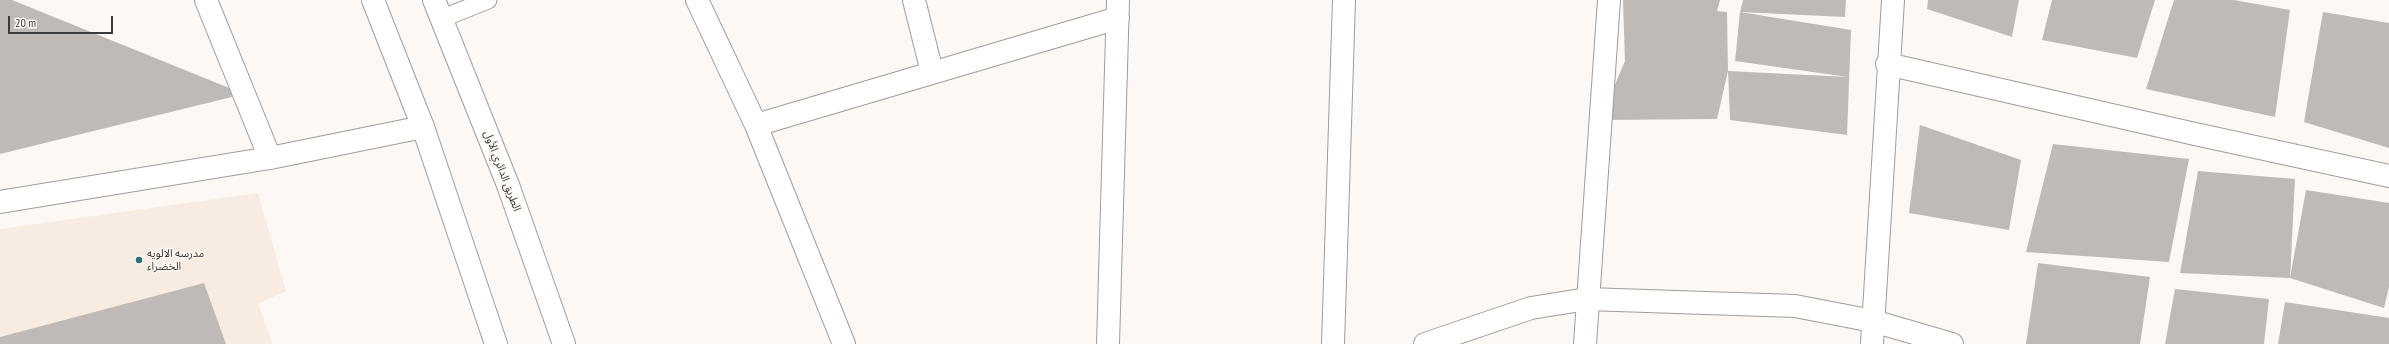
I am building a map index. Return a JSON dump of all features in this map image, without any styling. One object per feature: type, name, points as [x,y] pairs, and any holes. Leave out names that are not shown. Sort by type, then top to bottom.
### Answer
[{"type":"street","points":[[206,0],[270,158]]},
{"type":"street","points":[[373,0],[423,127],[496,344]]},
{"type":"street","points":[[697,0],[756,125],[844,344]]},
{"type":"street","points":[[914,0],[932,72]]},
{"type":"street","points":[[1333,344],[1344,0]]},
{"type":"street","points":[[1585,344],[1609,0]]},
{"type":"street","points":[[1872,344],[1887,64],[1893,0]]},
{"type":"street","name":"الطريق الدائري الأول","points":[[439,9],[508,185],[564,344]]},
{"type":"street","points":[[756,125],[932,72],[1118,9],[1108,344]]},
{"type":"street","points":[[1887,64],[2195,134],[2389,176]]},
{"type":"street","points":[[0,202],[270,158],[423,127]]},
{"type":"street","points":[[1425,344],[1531,308],[1587,299],[1795,306],[1873,321],[1952,344]]},
{"type":"lane","points":[[439,9],[488,0]]},
{"type":"shaded area","name":"مدرسه الالويه الخضراء","points":[[258,193],[286,291],[258,304],[273,344],[0,344],[0,229]]},
{"type":"building","points":[[0,0],[12,0],[244,94],[0,154]]},
{"type":"building","points":[[1623,0],[1720,0],[1717,11],[1727,12],[1728,71],[1717,119],[1600,120],[1625,61]]},
{"type":"building","points":[[1743,0],[1846,0],[1845,17],[1740,12]]},
{"type":"building","points":[[1928,0],[2019,0],[2012,37],[1927,9]]},
{"type":"building","points":[[2052,0],[2155,0],[2137,58],[2042,40]]},
{"type":"building","points":[[2174,0],[2234,0],[2290,10],[2275,117],[2146,89]]},
{"type":"building","points":[[1740,12],[1851,30],[1847,135],[1730,120],[1728,71],[1848,77],[1735,61]]},
{"type":"building","points":[[2323,12],[2389,23],[2389,148],[2304,122]]},
{"type":"building","points":[[1920,125],[2021,160],[2009,230],[1909,213]]},
{"type":"building","points":[[2053,144],[2189,159],[2169,262],[2026,252]]},
{"type":"building","points":[[2198,171],[2295,179],[2290,278],[2180,273]]},
{"type":"building","points":[[2306,190],[2389,203],[2389,287],[2384,308],[2290,278]]},
{"type":"building","points":[[2038,263],[2150,277],[2140,344],[2026,344]]},
{"type":"building","points":[[204,283],[226,344],[0,344],[0,337]]},
{"type":"building","points":[[2175,289],[2269,299],[2264,344],[2165,344]]},
{"type":"building","points":[[2285,302],[2389,318],[2389,344],[2278,344]]},
{"type":"place","name":"مدرسه الالويه الخضراء","points":[[139,260]]}]
